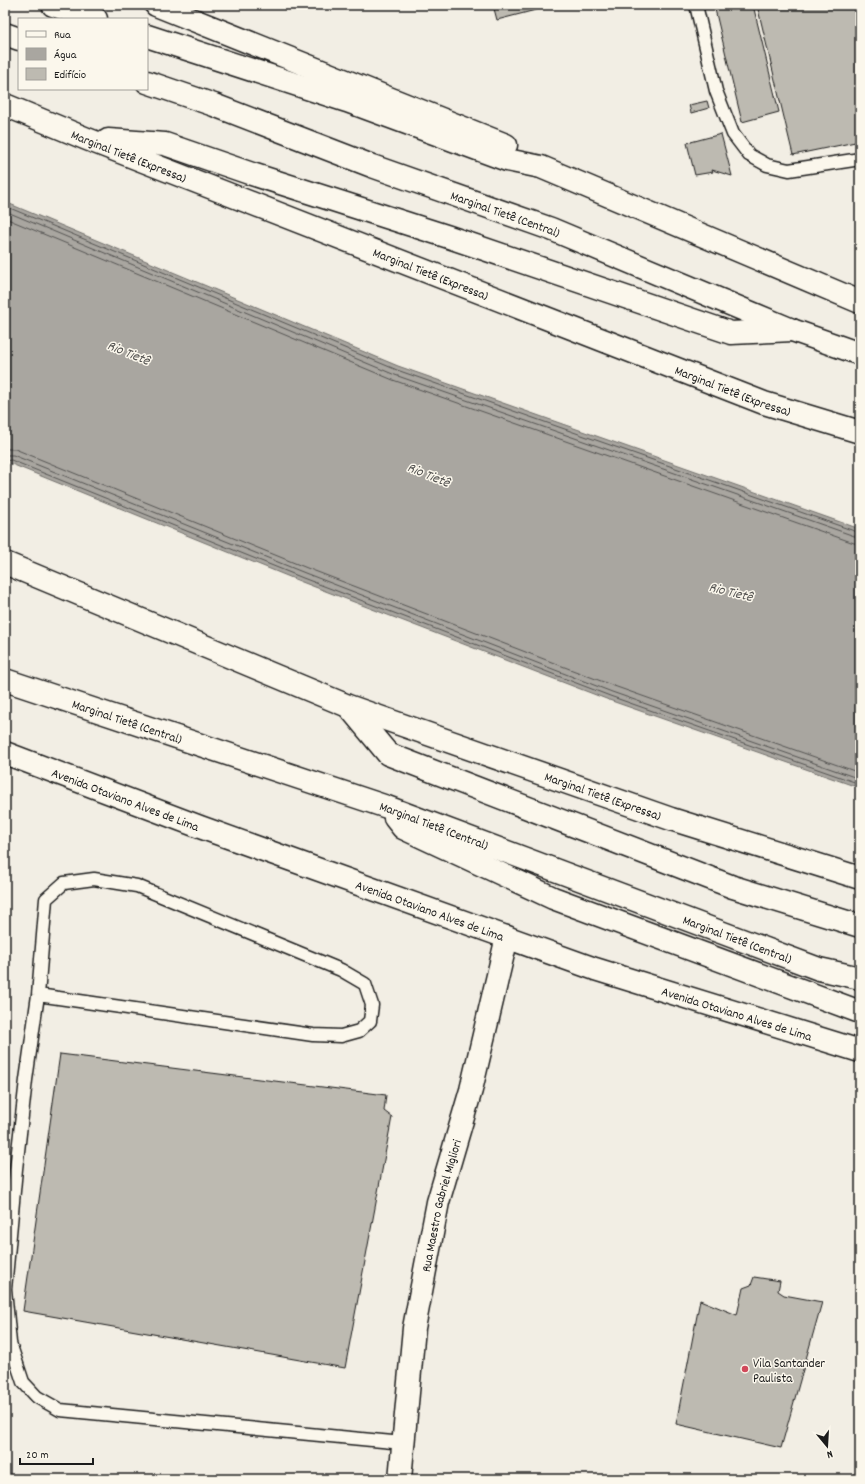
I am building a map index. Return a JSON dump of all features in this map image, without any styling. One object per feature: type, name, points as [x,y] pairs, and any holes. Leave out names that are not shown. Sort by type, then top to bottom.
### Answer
[{"type":"main road","points":[[53,5],[93,18]]},
{"type":"main road","points":[[156,5],[488,137],[511,147],[541,167],[860,302]]},
{"type":"main road","points":[[5,34],[18,39]]},
{"type":"main road","points":[[148,36],[346,101],[507,160],[541,167]]},
{"type":"main road","name":"Marginal Tietê (Central)","points":[[148,82],[214,105],[379,168],[552,229],[792,330],[860,354]]},
{"type":"main road","name":"Marginal Tietê (Expressa)","points":[[5,105],[87,139],[764,403],[860,432]]},
{"type":"main road","points":[[87,139],[165,144],[252,174],[450,237],[731,333],[792,330]]},
{"type":"main road","points":[[12,565],[348,706],[388,754],[733,887],[860,926]]},
{"type":"main road","name":"Marginal Tietê (Central)","points":[[5,680],[387,807],[819,969],[860,978]]},
{"type":"main road","name":"Marginal Tietê (Expressa)","points":[[348,706],[672,819],[860,878]]},
{"type":"main road","name":"Avenida Otaviano Alves de Lima","points":[[5,753],[200,827],[595,969],[860,1051]]},
{"type":"main road","points":[[387,807],[403,828],[554,898],[860,1012]]},
{"type":"main road","name":"Rua Maestro Gabriel Migliori","points":[[398,1474],[403,1443],[414,1328],[438,1202],[471,1090],[508,937]]},
{"type":"lane","points":[[696,5],[716,91],[733,134],[749,155],[767,165],[789,170],[860,159]]},
{"type":"lane","points":[[38,995],[313,1035],[341,1036],[359,1031],[370,1021],[372,1005],[365,984],[341,970],[137,886],[94,879],[64,883],[46,899],[38,995],[26,1080],[16,1169],[5,1289],[10,1343],[23,1382],[37,1397],[60,1410],[403,1443]]},
{"type":"water","name":"Rio Tietê","points":[[5,202],[398,366],[860,529],[860,788],[609,700],[302,582],[9,463],[5,465]]},
{"type":"building","points":[[493,5],[555,5],[497,20]]},
{"type":"building","points":[[714,5],[742,5],[742,7],[753,5],[779,112],[742,122]]},
{"type":"building","points":[[757,5],[860,5],[860,141],[793,155]]},
{"type":"building","points":[[707,101],[709,108],[691,113],[689,105]]},
{"type":"building","points":[[721,134],[732,176],[712,170],[713,172],[695,175],[687,143]]},
{"type":"building","points":[[60,1054],[386,1095],[384,1111],[392,1117],[345,1368],[23,1311]]},
{"type":"building","name":"Vila Santander Paulista","points":[[754,1277],[780,1281],[778,1291],[784,1295],[822,1302],[781,1448],[676,1424],[700,1300],[737,1315],[743,1288],[751,1285]]},
{"type":"place","name":"Vila Santander Paulista","points":[[745,1369]]}]
